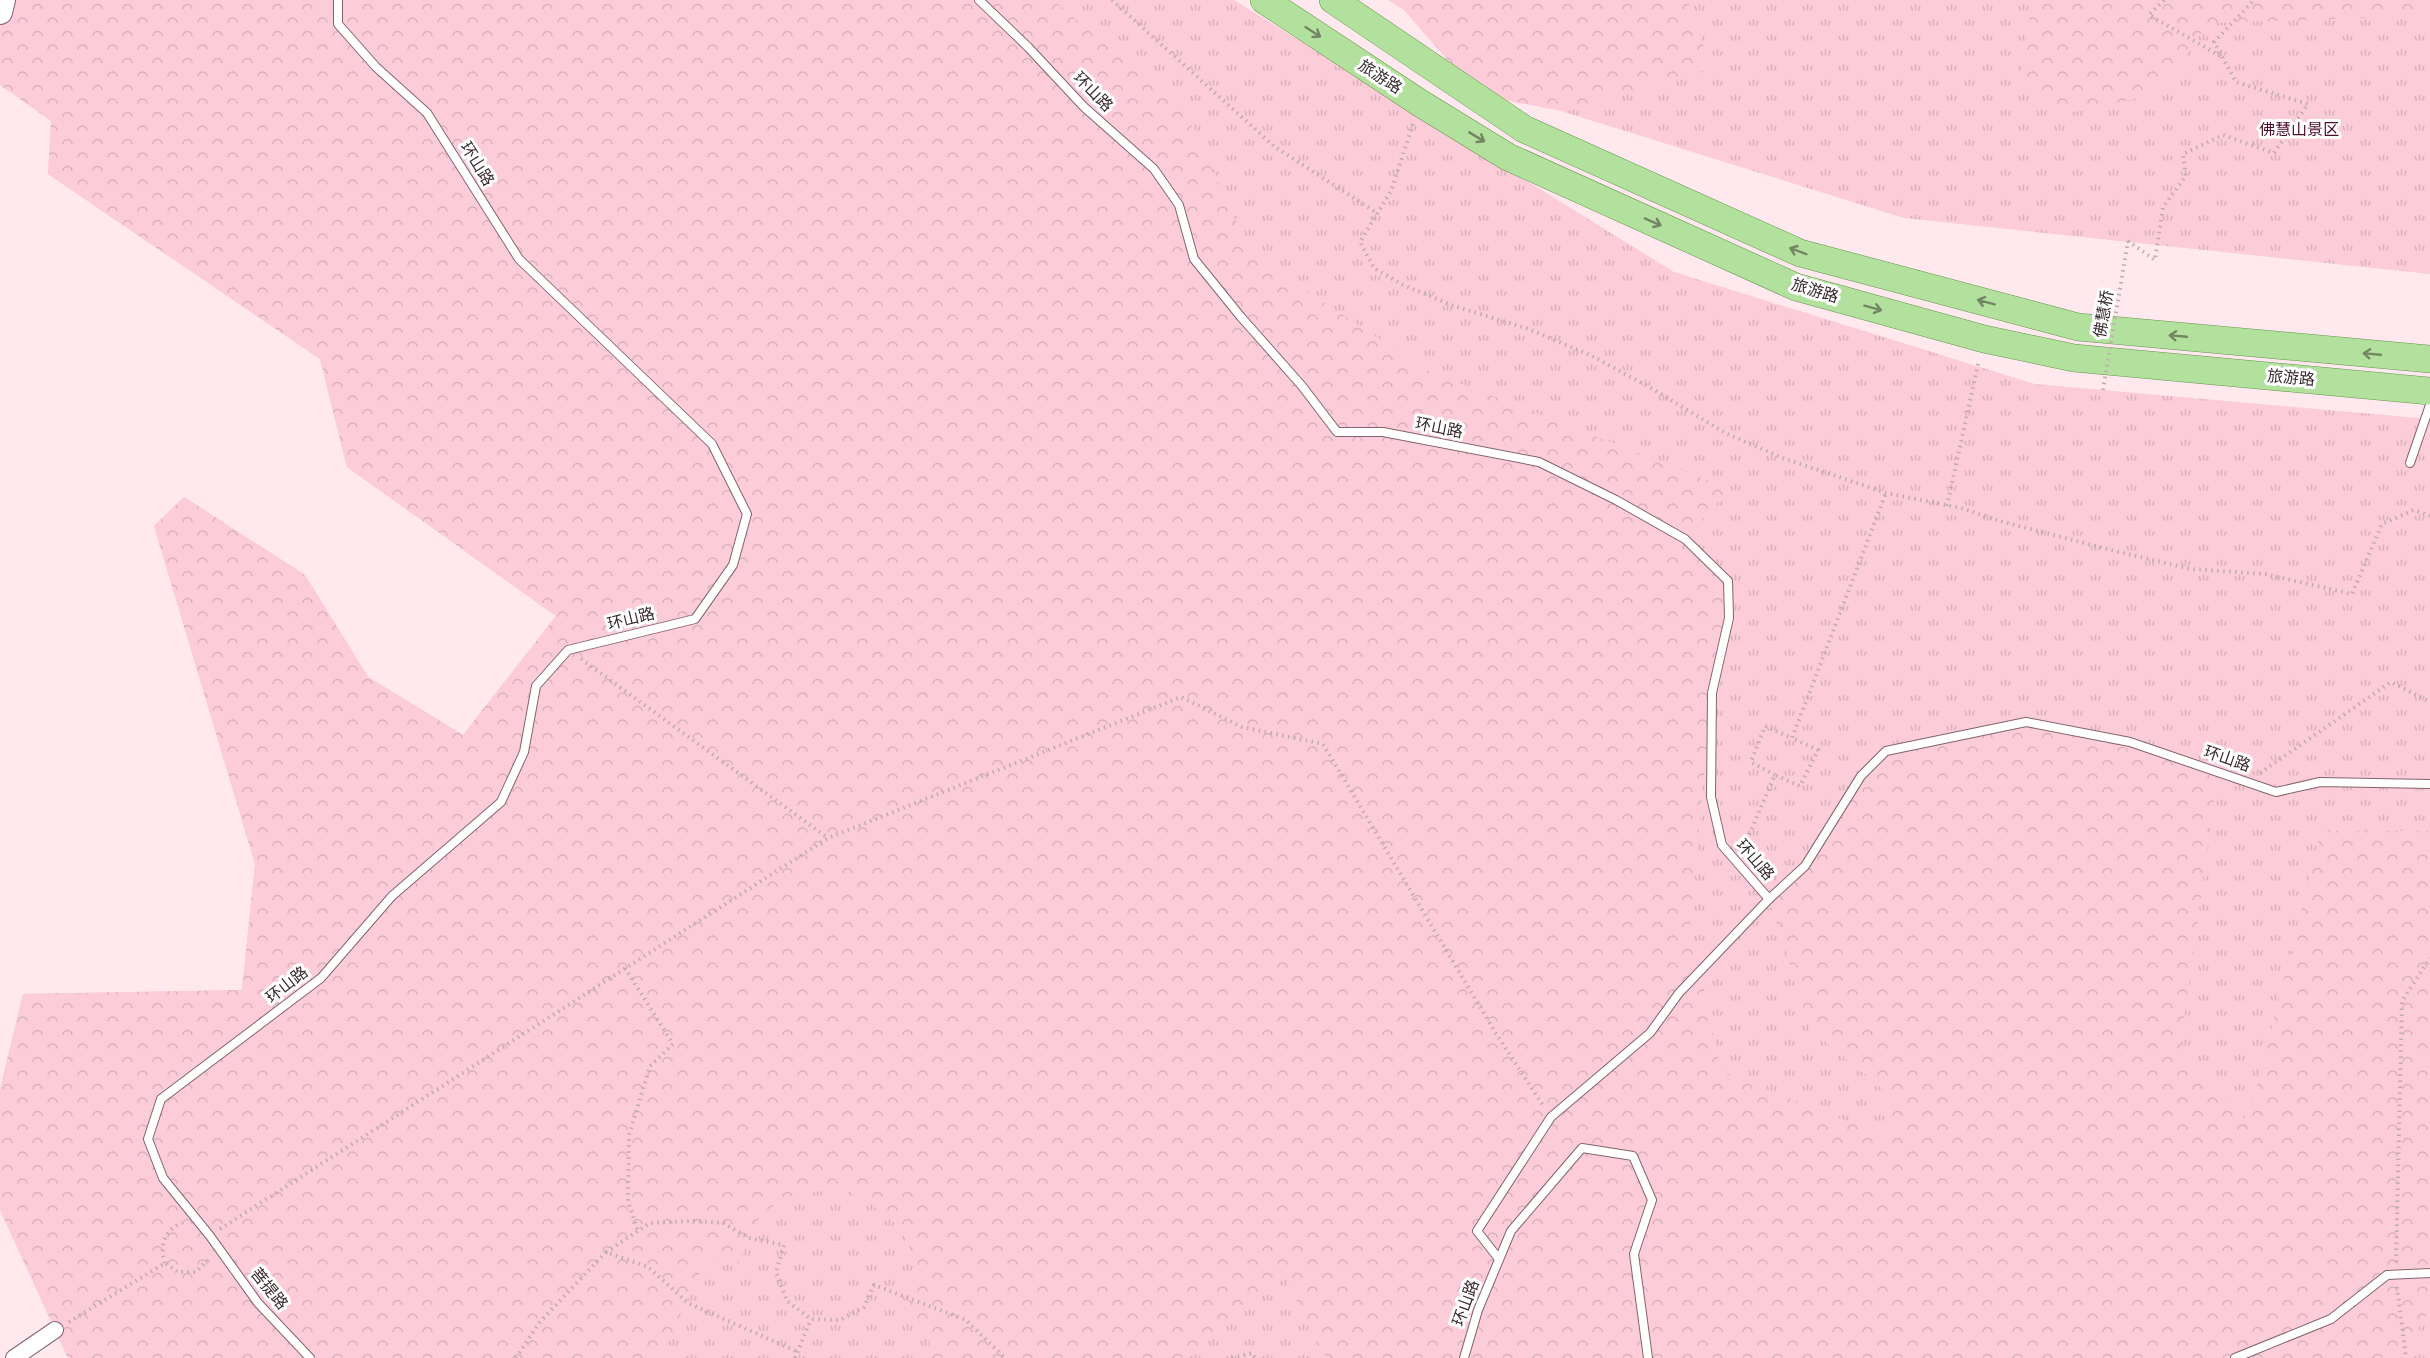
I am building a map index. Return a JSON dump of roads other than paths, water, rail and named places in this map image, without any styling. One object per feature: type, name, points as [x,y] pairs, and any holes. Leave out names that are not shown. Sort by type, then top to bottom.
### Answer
[{"type":"main road","name":"旅游路","points":[[1264,0],[1420,103],[1508,156],[1796,287],[1984,339],[2074,358],[2430,391]]},
{"type":"main road","name":"旅游路","points":[[1333,0],[1524,129],[1800,253],[2078,327],[2430,359]]},
{"type":"street","points":[[0,12],[3,0]]},
{"type":"street","points":[[14,1358],[55,1330]]},
{"type":"lane","name":"环山路","points":[[210,1236],[164,1178],[148,1139],[161,1099],[321,978],[392,896],[501,802],[524,752],[536,686],[568,650],[695,619],[733,566],[747,514],[712,444],[519,260],[427,113],[376,67],[338,24],[338,0]]},
{"type":"lane","name":"环山路","points":[[979,0],[1028,47],[1084,107],[1154,169],[1179,205],[1194,259],[1240,317],[1302,386],[1337,432],[1383,432],[1539,462],[1616,500],[1685,539],[1728,581],[1729,618],[1712,693],[1711,797],[1722,845],[1769,899]]},
{"type":"lane","points":[[2410,464],[2430,405]]},
{"type":"lane","name":"环山路","points":[[1499,1259],[1478,1231],[1551,1117],[1650,1033],[1678,993],[1769,899],[1805,866],[1861,776],[1886,751],[2026,722],[2130,742],[2276,792],[2320,782],[2430,784]]},
{"type":"lane","name":"环山路","points":[[1464,1358],[1478,1310],[1511,1232],[1582,1148],[1633,1156],[1652,1200],[1634,1254],[1648,1358]]},
{"type":"lane","name":"菩提路","points":[[210,1236],[258,1303],[310,1358]]},
{"type":"lane","points":[[2235,1358],[2331,1319],[2387,1275],[2430,1273]]},
{"type":"park label","name":"佛慧山景区","points":[[2299,130]]}]
